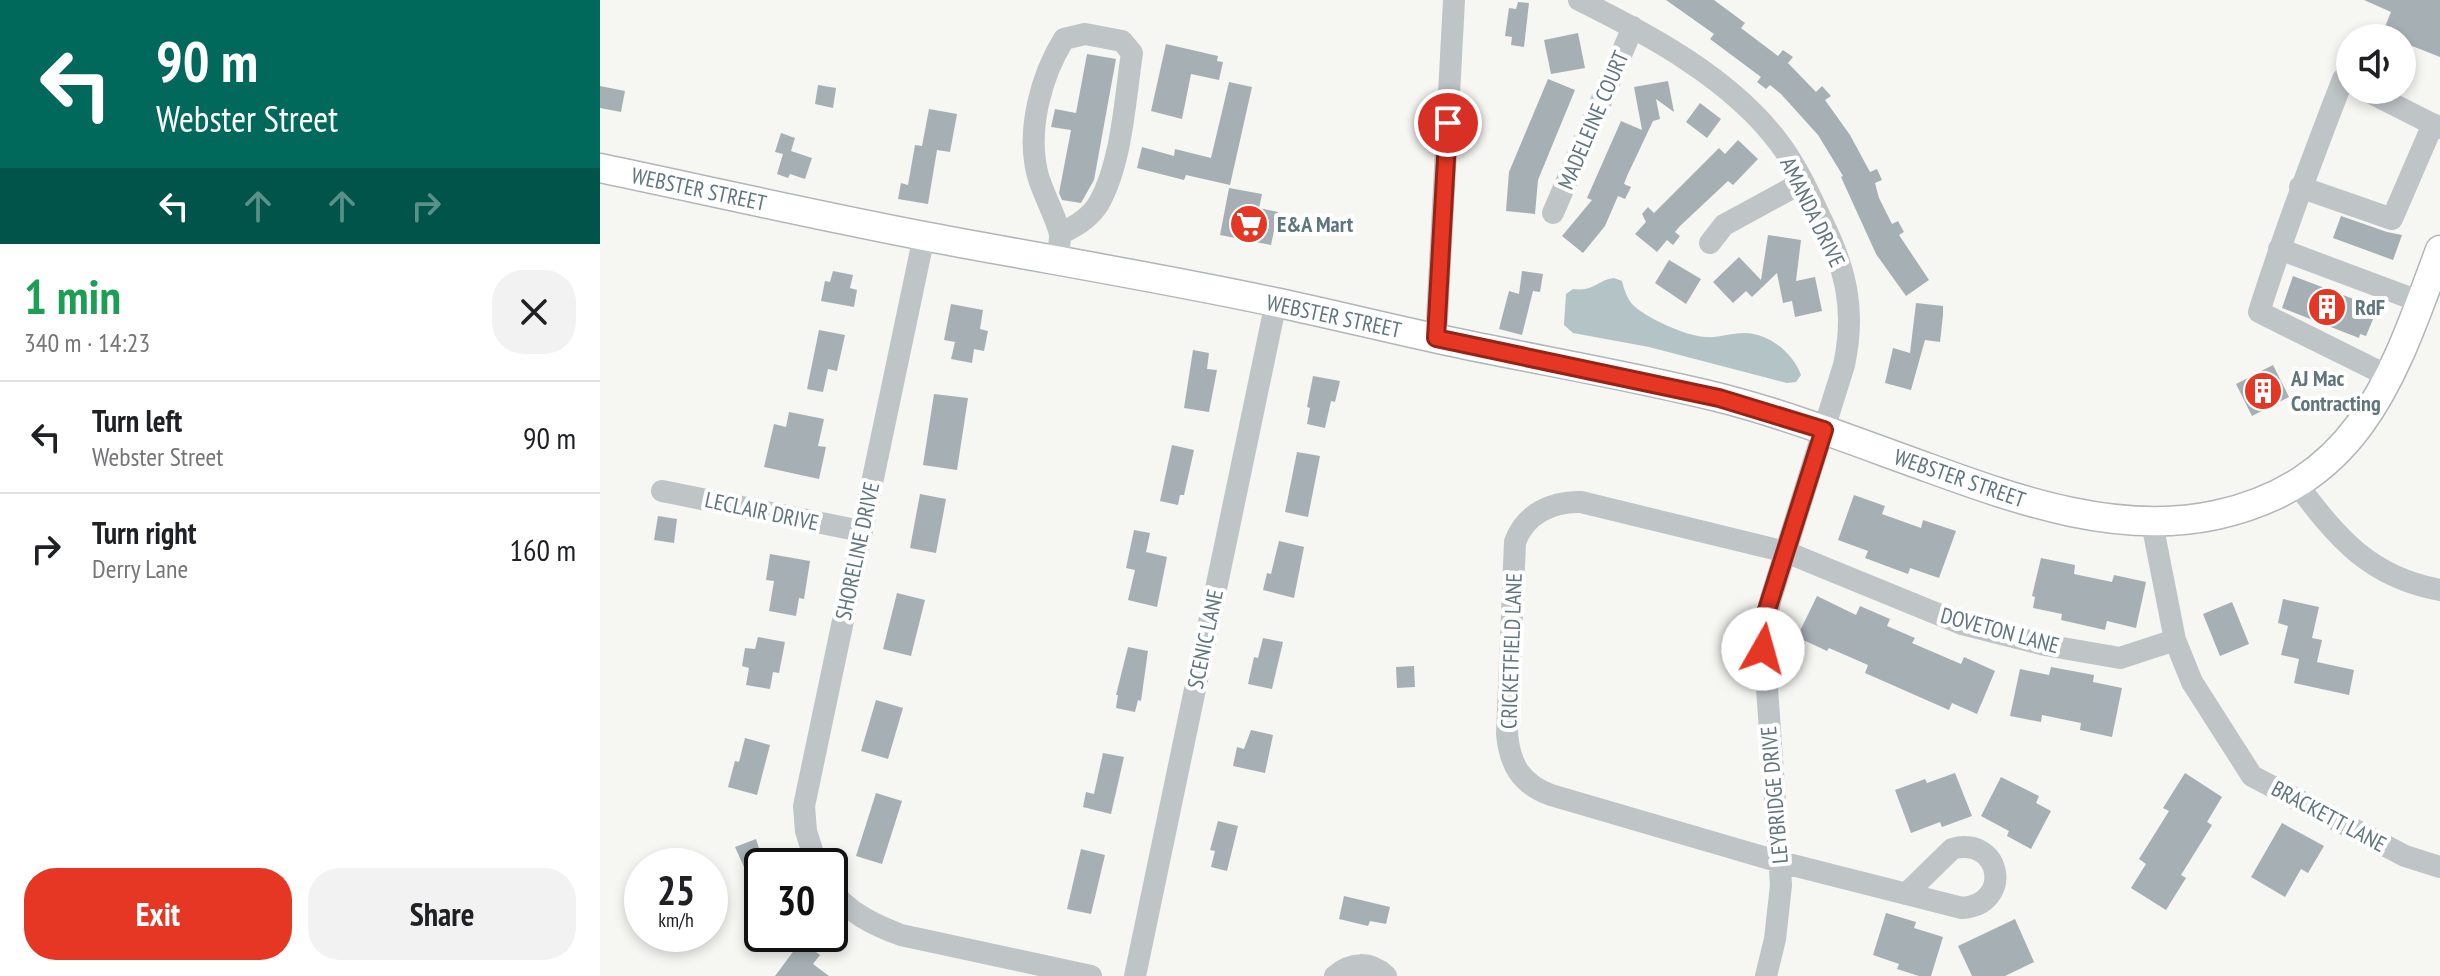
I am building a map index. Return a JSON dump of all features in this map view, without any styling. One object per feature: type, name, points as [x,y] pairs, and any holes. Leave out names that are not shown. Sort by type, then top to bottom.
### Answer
[{"type":"main road","name":"WEBSTER STREET","points":[[600,168],[924,236],[1058,247],[1276,302],[1719,398],[1824,430],[2023,500],[2078,513],[2152,523],[2214,515],[2248,506],[2297,484],[2354,433],[2367,418],[2390,377],[2440,250]]},
{"type":"street","points":[[1436,338],[1454,0]]},
{"type":"street","name":"AMANDA DRIVE","points":[[1579,0],[1659,41],[1734,97],[1780,144],[1803,182],[1838,258],[1851,313],[1844,365],[1824,430]]},
{"type":"street","name":"MADELEINE COURT","points":[[1553,213],[1633,27]]},
{"type":"street","points":[[1085,34],[1122,41],[1132,53],[1115,160],[1098,205],[1058,247],[1036,170],[1033,134],[1051,59],[1064,39],[1085,34]]},
{"type":"street","points":[[2336,97],[2300,187],[2259,312],[2390,377]]},
{"type":"street","points":[[2300,187],[2392,219],[2436,126],[2393,104]]},
{"type":"street","points":[[1710,243],[1724,225],[1740,214],[1803,182]]},
{"type":"street","name":"SHORELINE DRIVE","points":[[811,848],[804,806],[924,236]]},
{"type":"street","points":[[2279,249],[2421,302]]},
{"type":"street","name":"SCENIC LANE","points":[[1135,976],[1276,302]]},
{"type":"street","name":"LEYBRIDGE DRIVE","points":[[1766,976],[1779,908],[1780,862],[1763,649],[1766,613],[1824,430]]},
{"type":"street","points":[[2297,484],[2333,532],[2358,555],[2389,576],[2440,590]]},
{"type":"street","name":"LECLAIR DRIVE","points":[[662,491],[861,531]]},
{"type":"street","name":"CRICKETFIELD LANE","points":[[1786,552],[1581,502],[1555,504],[1529,519],[1515,542],[1507,734],[1509,755],[1517,772],[1541,791],[1780,862],[1906,894]]},
{"type":"street","name":"BRACKETT LANE","points":[[2152,523],[2175,640],[2192,682],[2252,776],[2405,856],[2440,867]]},
{"type":"street","name":"DOVETON LANE","points":[[1786,552],[1962,624],[2045,645],[2120,658],[2175,640]]},
{"type":"street","points":[[848,906],[876,926],[901,935],[1091,976]]},
{"type":"street","points":[[1335,976],[1352,965],[1363,964],[1374,967],[1386,976]]},
{"type":"shaded area","points":[[1614,278],[1622,281],[1632,304],[1656,320],[1698,336],[1744,333],[1762,336],[1786,352],[1801,375],[1796,382],[1787,383],[1649,347],[1573,333],[1564,325],[1566,294],[1573,289],[1586,289]]},
{"type":"building","points":[[1666,0],[1714,0],[1745,23],[1741,28],[1778,56],[1783,50],[1793,57],[1788,63],[1816,92],[1822,86],[1831,96],[1825,100],[1850,135],[1870,172],[1877,169],[1882,180],[1875,183],[1879,198],[1892,224],[1898,221],[1904,232],[1899,235],[1929,280],[1906,296],[1876,254],[1843,176],[1818,135],[1781,94],[1770,85],[1766,89],[1757,82],[1761,77],[1710,39],[1714,34]]},
{"type":"building","points":[[2364,0],[2440,0],[2440,57],[2416,48],[2416,24],[2386,24],[2391,12]]},
{"type":"building","points":[[1518,2],[1529,3],[1524,47],[1511,45],[1512,37],[1505,36],[1509,8],[1516,9]]},
{"type":"building","points":[[1578,33],[1585,68],[1551,74],[1544,40]]},
{"type":"building","points":[[1166,44],[1218,56],[1217,61],[1223,62],[1219,80],[1191,74],[1182,119],[1151,111]]},
{"type":"building","points":[[1087,54],[1116,59],[1094,180],[1081,203],[1062,200],[1059,193],[1071,130],[1051,127],[1055,109],[1076,113]]},
{"type":"building","points":[[1548,79],[1575,90],[1538,180],[1535,214],[1506,211],[1509,172]]},
{"type":"building","points":[[1668,81],[1674,112],[1656,99],[1660,119],[1653,121],[1627,176],[1624,184],[1631,187],[1625,199],[1618,196],[1605,226],[1583,253],[1562,236],[1592,200],[1587,198],[1621,121],[1642,130],[1634,87]]},
{"type":"building","points":[[1229,82],[1252,87],[1230,185],[1186,175],[1184,180],[1137,168],[1142,147],[1174,156],[1175,149],[1211,158]]},
{"type":"building","points":[[818,85],[836,88],[833,108],[815,104]]},
{"type":"building","points":[[600,86],[625,91],[621,112],[600,108]]},
{"type":"building","points":[[1700,103],[1721,119],[1707,138],[1686,122]]},
{"type":"building","points":[[929,109],[957,114],[950,152],[937,150],[928,204],[898,199],[901,183],[908,185],[915,145],[922,146]]},
{"type":"building","points":[[781,133],[795,138],[791,151],[812,158],[805,179],[777,174],[783,154],[775,152]]},
{"type":"building","points":[[1738,140],[1758,159],[1733,185],[1728,181],[1680,226],[1675,232],[1680,236],[1673,245],[1667,240],[1657,252],[1635,234],[1646,222],[1642,214],[1648,207],[1654,213],[1719,148],[1725,154]]},
{"type":"building","name":"E&A Mart","points":[[1229,188],[1262,194],[1259,208],[1278,212],[1271,245],[1220,235]]},
{"type":"building","name":"RdF","points":[[2341,216],[2402,235],[2393,260],[2333,238]]},
{"type":"building","points":[[1768,235],[1801,240],[1796,281],[1815,277],[1822,311],[1795,317],[1792,301],[1783,303],[1777,273],[1752,297],[1746,291],[1733,303],[1713,282],[1739,257],[1761,280]]},
{"type":"building","points":[[1669,260],[1701,279],[1686,304],[1655,283]]},
{"type":"building","points":[[833,271],[853,275],[850,288],[857,290],[854,307],[821,301],[825,281],[830,282]]},
{"type":"building","points":[[1522,271],[1543,274],[1540,292],[1533,291],[1522,335],[1499,329],[1509,291],[1519,294]]},
{"type":"building","name":"RdF","points":[[2293,276],[2372,306],[2371,310],[2376,312],[2366,336],[2360,334],[2359,338],[2282,308]]},
{"type":"building","points":[[1916,303],[1943,306],[1943,315],[1940,342],[1925,340],[1911,390],[1885,383],[1893,348],[1910,353]]},
{"type":"building","points":[[951,304],[983,310],[980,329],[988,331],[984,351],[974,349],[972,363],[951,359],[955,342],[944,340]]},
{"type":"building","points":[[819,330],[845,335],[837,371],[828,369],[823,392],[807,389]]},
{"type":"building","points":[[1193,350],[1209,353],[1207,369],[1217,370],[1209,412],[1184,408]]},
{"type":"building","name":"AJ Mac Contracting","points":[[2273,365],[2289,397],[2252,416],[2236,384]]},
{"type":"building","points":[[1313,376],[1340,381],[1335,402],[1331,401],[1325,428],[1307,424]]},
{"type":"building","points":[[934,394],[968,398],[957,470],[923,465]]},
{"type":"building","points":[[789,412],[824,419],[818,446],[826,447],[819,479],[764,467],[774,424],[786,427]]},
{"type":"building","points":[[1172,445],[1194,450],[1184,495],[1180,495],[1178,505],[1160,501]]},
{"type":"building","points":[[1297,452],[1320,456],[1308,517],[1285,512]]},
{"type":"building","points":[[920,494],[946,499],[936,553],[910,548]]},
{"type":"building","points":[[1854,495],[1885,506],[1882,514],[1921,528],[1923,520],[1956,531],[1939,578],[1910,568],[1908,574],[1865,558],[1868,551],[1838,540]]},
{"type":"building","points":[[658,516],[677,519],[674,543],[654,540]]},
{"type":"building","points":[[1134,530],[1150,533],[1146,552],[1167,557],[1157,607],[1128,600],[1135,570],[1126,568]]},
{"type":"building","points":[[1279,541],[1304,547],[1294,598],[1263,590],[1267,573],[1271,574]]},
{"type":"building","points":[[770,554],[810,561],[804,599],[799,598],[796,616],[769,611],[774,581],[766,580]]},
{"type":"building","points":[[2041,558],[2075,565],[2074,574],[2112,582],[2114,575],[2146,582],[2136,628],[2107,621],[2105,630],[2061,620],[2062,614],[2033,608],[2035,597],[2032,596]]},
{"type":"building","points":[[897,593],[925,600],[911,656],[883,649]]},
{"type":"building","points":[[1817,596],[1856,615],[1860,606],[1890,619],[1887,626],[1915,638],[1912,643],[1961,664],[1964,657],[1995,671],[1977,714],[1952,703],[1949,710],[1865,673],[1868,665],[1797,637]]},
{"type":"building","points":[[2283,599],[2319,607],[2312,638],[2322,640],[2317,662],[2354,670],[2349,695],[2294,683],[2299,659],[2281,655],[2288,626],[2278,623]]},
{"type":"building","points":[[2232,602],[2249,644],[2220,656],[2203,614]]},
{"type":"building","points":[[758,637],[785,642],[779,673],[773,672],[770,689],[746,685],[749,668],[742,666],[745,648],[755,649]]},
{"type":"building","points":[[1263,638],[1283,642],[1272,689],[1248,684],[1254,657],[1258,658]]},
{"type":"building","points":[[1128,647],[1148,651],[1141,701],[1138,700],[1135,712],[1116,708],[1116,695]]},
{"type":"building","points":[[1414,666],[1415,687],[1397,688],[1396,667]]},
{"type":"building","points":[[2051,667],[2094,675],[2093,682],[2122,688],[2112,737],[2080,730],[2081,723],[2042,715],[2041,722],[2010,716],[2020,669],[2049,675]]},
{"type":"building","points":[[876,700],[903,708],[888,759],[861,751]]},
{"type":"building","points":[[1251,730],[1273,735],[1265,773],[1233,766],[1237,747],[1244,749]]},
{"type":"building","points":[[745,738],[770,745],[757,795],[728,787]]},
{"type":"building","points":[[1103,753],[1124,757],[1111,814],[1083,807],[1086,792],[1094,794]]},
{"type":"building","points":[[1955,773],[1972,816],[1942,827],[1940,822],[1911,833],[1895,790],[1925,779],[1927,783]]},
{"type":"building","points":[[2185,773],[2222,797],[2207,822],[2212,825],[2181,875],[2186,878],[2166,910],[2131,888],[2146,864],[2139,859],[2169,811],[2163,808]]},
{"type":"building","points":[[2001,777],[2039,796],[2036,803],[2051,811],[2031,849],[2007,836],[2009,831],[1981,816]]},
{"type":"building","points":[[876,793],[902,801],[882,864],[856,856]]},
{"type":"building","points":[[1218,821],[1238,826],[1227,871],[1211,867],[1215,851],[1210,850]]},
{"type":"building","points":[[2282,823],[2324,846],[2308,873],[2301,869],[2285,897],[2251,877]]},
{"type":"building","points":[[756,839],[759,848],[744,848],[744,867],[735,847]]},
{"type":"building","points":[[1081,849],[1105,855],[1091,914],[1067,909]]},
{"type":"building","points":[[1344,896],[1390,907],[1386,924],[1370,921],[1368,926],[1339,919]]},
{"type":"building","points":[[1886,913],[1916,922],[1914,928],[1943,937],[1931,976],[1919,976],[1897,969],[1899,964],[1873,955]]},
{"type":"building","points":[[2015,919],[2034,962],[2005,976],[1972,976],[1958,946]]},
{"type":"building","points":[[793,952],[816,952],[820,955],[813,964],[829,976],[775,976]]},
{"type":"place","name":"E&A Mart","points":[[1249,224]]},
{"type":"place","name":"RdF","points":[[2327,307]]},
{"type":"place","name":"AJ Mac Contracting","points":[[2263,391]]},
{"type":"route","points":[[1448,123],[1436,338],[1719,398],[1824,430],[1766,613],[1763,649]]}]
